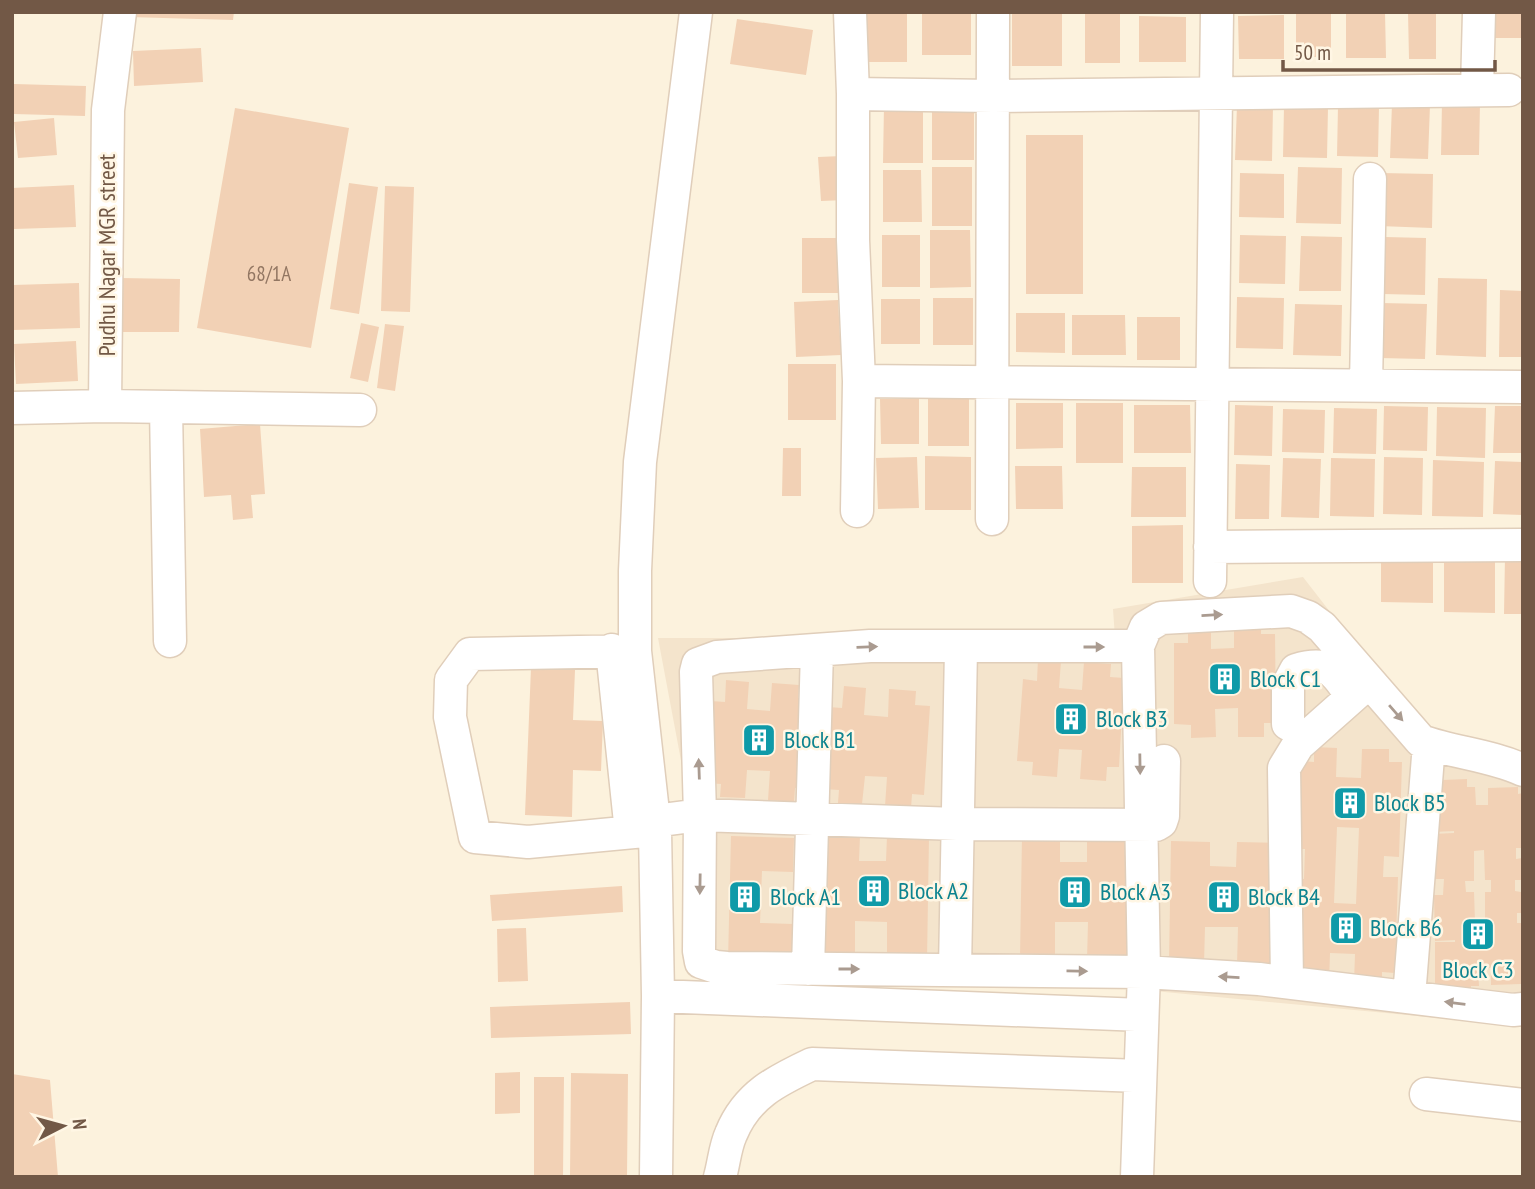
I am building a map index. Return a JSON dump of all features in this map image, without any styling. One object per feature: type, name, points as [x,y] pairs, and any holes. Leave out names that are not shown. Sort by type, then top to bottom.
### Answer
[{"type":"street","name":"Pudhu Nagar MGR street","points":[[105,406],[108,110],[120,12]]},
{"type":"street","points":[[656,1177],[658,996],[647,828],[623,651],[635,571],[640,462],[696,12]]},
{"type":"street","points":[[850,12],[853,240],[859,381],[857,512]]},
{"type":"street","points":[[992,519],[993,12]]},
{"type":"street","points":[[1210,581],[1217,12]]},
{"type":"street","points":[[1477,90],[1479,12]]},
{"type":"street","points":[[853,94],[993,96],[1508,90]]},
{"type":"street","points":[[1366,385],[1370,179]]},
{"type":"street","points":[[859,381],[1523,387]]},
{"type":"street","points":[[12,408],[105,406],[360,410]]},
{"type":"street","points":[[166,407],[170,641]]},
{"type":"street","points":[[1210,547],[1523,545]]},
{"type":"street","points":[[1137,1177],[1144,972],[1138,646],[1146,627],[1161,618],[1291,611],[1308,617],[1322,627],[1361,690]]},
{"type":"street","points":[[1138,646],[870,646],[717,657],[698,664],[696,680],[701,815],[701,962],[727,968],[1144,972],[1287,982],[1513,1010],[1523,1009]]},
{"type":"street","points":[[955,970],[961,648]]},
{"type":"street","points":[[801,969],[812,819],[817,650]]},
{"type":"street","points":[[623,651],[470,654],[451,680],[450,717],[475,837],[528,842],[647,828],[701,815],[957,824],[1156,825],[1163,816],[1164,761]]},
{"type":"street","points":[[1288,724],[1289,685],[1296,670],[1323,665],[1361,690],[1421,741],[1501,760],[1523,770]]},
{"type":"street","points":[[1287,982],[1284,768],[1298,745],[1361,690]]},
{"type":"street","points":[[1409,998],[1429,744]]},
{"type":"street","points":[[800,906],[801,969]]},
{"type":"street","points":[[658,996],[1142,1015]]},
{"type":"street","points":[[720,1177],[731,1134],[756,1095],[778,1079],[812,1064],[1140,1076]]},
{"type":"street","points":[[1426,1094],[1523,1105]]},
{"type":"shaded area","points":[[1303,577],[1424,733],[1523,751],[1523,1026],[1133,989],[693,977],[689,803],[658,638],[1115,638],[1113,609]]},
{"type":"building","points":[[130,12],[234,12],[233,20],[129,17]]},
{"type":"building","points":[[856,12],[907,12],[907,62],[856,62]]},
{"type":"building","points":[[922,12],[971,12],[971,55],[922,55]]},
{"type":"building","points":[[1012,12],[1062,12],[1062,66],[1012,66]]},
{"type":"building","points":[[1085,12],[1120,12],[1120,63],[1085,63]]},
{"type":"building","points":[[1296,12],[1331,12],[1331,57],[1296,57]]},
{"type":"building","points":[[1346,12],[1385,12],[1386,58],[1346,58]]},
{"type":"building","points":[[1408,12],[1436,12],[1436,59],[1409,59]]},
{"type":"building","points":[[1494,12],[1523,12],[1523,38],[1494,38]]},
{"type":"building","points":[[1284,15],[1284,59],[1239,59],[1238,16]]},
{"type":"building","points":[[1139,16],[1186,17],[1186,62],[1139,62]]},
{"type":"building","points":[[737,19],[813,30],[806,75],[730,64]]},
{"type":"building","points":[[201,48],[203,82],[134,86],[133,51]]},
{"type":"building","points":[[14,84],[86,86],[85,116],[14,114]]},
{"type":"building","points":[[1442,102],[1480,103],[1479,155],[1441,155]]},
{"type":"building","points":[[1392,104],[1430,105],[1428,159],[1390,158]]},
{"type":"building","points":[[884,105],[923,105],[923,163],[883,163]]},
{"type":"building","points":[[1237,105],[1273,105],[1272,161],[1235,160]]},
{"type":"building","points":[[1284,106],[1328,107],[1327,158],[1283,157]]},
{"type":"building","points":[[1338,106],[1379,107],[1378,157],[1337,156]]},
{"type":"building","points":[[974,107],[974,160],[932,160],[932,108]]},
{"type":"building","points":[[235,108],[349,128],[311,348],[197,328]]},
{"type":"building","points":[[54,118],[57,155],[18,158],[14,122]]},
{"type":"building","points":[[1026,135],[1083,135],[1083,294],[1026,294]]},
{"type":"building","points":[[842,156],[845,200],[821,201],[818,157]]},
{"type":"building","points":[[932,167],[972,167],[972,226],[932,226]]},
{"type":"building","points":[[1298,167],[1342,168],[1341,224],[1296,223]]},
{"type":"building","points":[[883,170],[921,170],[922,222],[883,222]]},
{"type":"building","points":[[1240,173],[1284,174],[1284,218],[1239,217]]},
{"type":"building","points":[[1380,173],[1433,174],[1432,228],[1379,226]]},
{"type":"building","points":[[349,183],[378,187],[359,314],[330,309]]},
{"type":"building","points":[[74,185],[76,227],[14,229],[12,188]]},
{"type":"building","points":[[385,186],[414,187],[410,312],[381,311]]},
{"type":"building","points":[[930,230],[970,230],[971,287],[930,288]]},
{"type":"building","points":[[882,235],[920,235],[920,287],[882,287]]},
{"type":"building","points":[[1240,235],[1286,236],[1285,284],[1239,283]]},
{"type":"building","points":[[1301,236],[1342,237],[1341,291],[1299,291]]},
{"type":"building","points":[[1385,237],[1426,238],[1425,295],[1383,294]]},
{"type":"building","points":[[802,238],[839,238],[838,293],[802,293]]},
{"type":"building","points":[[120,278],[180,279],[179,332],[120,332]]},
{"type":"building","points":[[1438,278],[1487,279],[1486,357],[1436,355]]},
{"type":"building","points":[[79,283],[80,328],[14,330],[13,285]]},
{"type":"building","points":[[1500,290],[1523,291],[1523,357],[1499,357]]},
{"type":"building","points":[[1237,297],[1284,298],[1283,349],[1236,348]]},
{"type":"building","points":[[933,298],[973,298],[973,345],[933,345]]},
{"type":"building","points":[[881,299],[920,299],[920,344],[881,344]]},
{"type":"building","points":[[838,300],[841,355],[796,357],[794,302]]},
{"type":"building","points":[[1381,303],[1427,304],[1425,359],[1379,358]]},
{"type":"building","points":[[1295,304],[1342,305],[1341,356],[1293,355]]},
{"type":"building","points":[[1016,313],[1065,313],[1065,353],[1016,352]]},
{"type":"building","points":[[1072,315],[1125,315],[1126,355],[1072,355]]},
{"type":"building","points":[[1137,317],[1180,317],[1180,360],[1137,360]]},
{"type":"building","points":[[361,323],[379,327],[368,382],[350,378]]},
{"type":"building","points":[[385,324],[404,326],[395,391],[377,388]]},
{"type":"building","points":[[76,341],[78,381],[16,384],[14,344]]},
{"type":"building","points":[[788,364],[836,364],[836,420],[788,420]]},
{"type":"building","points":[[969,394],[969,446],[928,446],[928,395]]},
{"type":"building","points":[[880,399],[919,399],[919,444],[881,444]]},
{"type":"building","points":[[1016,403],[1063,403],[1063,448],[1016,449]]},
{"type":"building","points":[[1076,403],[1123,403],[1123,463],[1076,463]]},
{"type":"building","points":[[1134,405],[1190,405],[1191,453],[1134,453]]},
{"type":"building","points":[[1235,405],[1273,406],[1272,456],[1234,455]]},
{"type":"building","points":[[1384,406],[1428,407],[1427,451],[1383,450]]},
{"type":"building","points":[[1495,406],[1523,406],[1523,453],[1493,453]]},
{"type":"building","points":[[1437,407],[1486,408],[1485,458],[1436,456]]},
{"type":"building","points":[[1334,408],[1377,409],[1376,454],[1333,453]]},
{"type":"building","points":[[1283,409],[1325,410],[1324,453],[1282,452]]},
{"type":"building","points":[[260,424],[265,494],[251,495],[253,518],[233,520],[231,495],[204,497],[200,429]]},
{"type":"building","points":[[783,448],[801,448],[801,496],[782,496]]},
{"type":"building","points":[[925,456],[971,457],[971,510],[925,510]]},
{"type":"building","points":[[917,457],[919,508],[878,509],[876,458]]},
{"type":"building","points":[[1384,457],[1423,458],[1422,515],[1383,514]]},
{"type":"building","points":[[1283,458],[1321,459],[1319,518],[1281,517]]},
{"type":"building","points":[[1331,458],[1375,459],[1374,517],[1330,516]]},
{"type":"building","points":[[1433,460],[1484,462],[1483,517],[1432,516]]},
{"type":"building","points":[[1495,461],[1523,462],[1523,515],[1493,514]]},
{"type":"building","points":[[1236,464],[1270,465],[1269,519],[1235,519]]},
{"type":"building","points":[[1015,466],[1062,466],[1063,509],[1016,509]]},
{"type":"building","points":[[1132,467],[1186,467],[1186,517],[1131,517]]},
{"type":"building","points":[[1183,525],[1183,583],[1132,583],[1132,526]]},
{"type":"building","points":[[1444,553],[1495,554],[1495,613],[1444,612]]},
{"type":"building","points":[[1381,554],[1433,554],[1433,603],[1381,602]]},
{"type":"building","points":[[1505,556],[1523,556],[1523,614],[1504,614]]},
{"type":"building","name":"Block C1","points":[[1188,621],[1211,621],[1211,649],[1234,648],[1234,621],[1261,621],[1261,634],[1275,634],[1276,723],[1264,723],[1264,737],[1238,737],[1238,708],[1215,709],[1216,737],[1191,738],[1191,725],[1174,724],[1174,643],[1188,643]]},
{"type":"building","name":"Block B3","points":[[1038,659],[1061,661],[1059,688],[1082,690],[1084,662],[1111,664],[1110,677],[1124,678],[1119,767],[1107,767],[1106,781],[1080,779],[1082,750],[1059,749],[1057,777],[1032,775],[1033,762],[1017,761],[1023,679],[1037,681]]},
{"type":"building","points":[[531,668],[575,670],[573,720],[603,721],[601,771],[573,770],[572,817],[525,815]]},
{"type":"building","name":"Block B1","points":[[726,680],[749,682],[747,709],[770,711],[772,683],[799,685],[798,698],[812,700],[807,789],[795,788],[794,802],[768,800],[770,771],[747,770],[745,798],[720,797],[721,784],[705,783],[711,701],[725,702]]},
{"type":"building","points":[[844,686],[866,688],[864,715],[888,717],[889,689],[916,691],[915,705],[930,706],[924,795],[912,794],[911,808],[885,806],[887,777],[865,776],[862,804],[838,803],[839,790],[823,789],[828,707],[842,708]]},
{"type":"building","points":[[1314,747],[1337,748],[1336,777],[1361,778],[1362,749],[1389,749],[1389,762],[1402,762],[1399,857],[1384,856],[1383,877],[1398,877],[1395,973],[1382,972],[1382,984],[1354,983],[1355,954],[1330,953],[1329,982],[1306,981],[1306,967],[1294,966],[1297,878],[1304,879],[1305,849],[1298,849],[1301,761],[1314,762]],"holes":[[[1337,827],[1359,828],[1356,904],[1334,903]]]},
{"type":"building","points":[[1467,779],[1467,787],[1475,787],[1476,805],[1488,805],[1488,788],[1518,787],[1518,794],[1523,793],[1521,848],[1516,848],[1516,859],[1522,858],[1522,880],[1515,880],[1515,891],[1521,892],[1522,913],[1517,913],[1517,923],[1522,923],[1521,984],[1491,985],[1491,968],[1478,967],[1479,986],[1471,986],[1471,995],[1435,988],[1435,942],[1455,942],[1435,941],[1434,895],[1443,895],[1444,879],[1434,879],[1433,834],[1454,833],[1433,832],[1432,787],[1442,786],[1442,780]],"holes":[[[1484,850],[1485,880],[1491,880],[1491,892],[1485,892],[1485,922],[1475,922],[1474,892],[1466,892],[1465,881],[1474,881],[1474,851]]]},
{"type":"building","name":"Block A1","points":[[731,836],[794,838],[793,872],[762,871],[760,923],[793,924],[792,963],[728,961]]},
{"type":"building","name":"Block A2","points":[[821,836],[860,836],[859,861],[886,861],[887,836],[929,837],[927,960],[887,959],[887,922],[855,921],[855,959],[819,958]]},
{"type":"building","name":"Block A3","points":[[1022,836],[1060,837],[1060,862],[1087,862],[1087,837],[1130,838],[1128,960],[1087,960],[1088,922],[1055,922],[1055,959],[1020,958]]},
{"type":"building","name":"Block B4","points":[[1171,841],[1210,842],[1210,866],[1236,867],[1237,842],[1279,843],[1277,966],[1237,965],[1238,927],[1205,927],[1204,964],[1169,963]]},
{"type":"building","points":[[622,886],[623,912],[492,921],[490,895]]},
{"type":"building","points":[[526,928],[528,981],[498,982],[497,929]]},
{"type":"building","points":[[630,1002],[631,1034],[491,1038],[490,1007]]},
{"type":"building","points":[[520,1072],[520,1113],[495,1114],[495,1073]]},
{"type":"building","points":[[571,1073],[628,1074],[627,1177],[570,1177]]},
{"type":"building","points":[[12,1074],[50,1080],[58,1177],[12,1177]]},
{"type":"building","points":[[534,1077],[564,1077],[563,1177],[534,1177]]},
{"type":"place","name":"Block C1","points":[[1225,679]]},
{"type":"place","name":"Block B3","points":[[1071,719]]},
{"type":"place","name":"Block B1","points":[[759,740]]},
{"type":"place","name":"Block B5","points":[[1350,803]]},
{"type":"place","name":"Block A2","points":[[874,891]]},
{"type":"place","name":"Block A3","points":[[1075,892]]},
{"type":"place","name":"Block A1","points":[[745,897]]},
{"type":"place","name":"Block B4","points":[[1224,897]]},
{"type":"place","name":"Block B6","points":[[1346,928]]},
{"type":"place","name":"Block C3","points":[[1478,934]]}]
